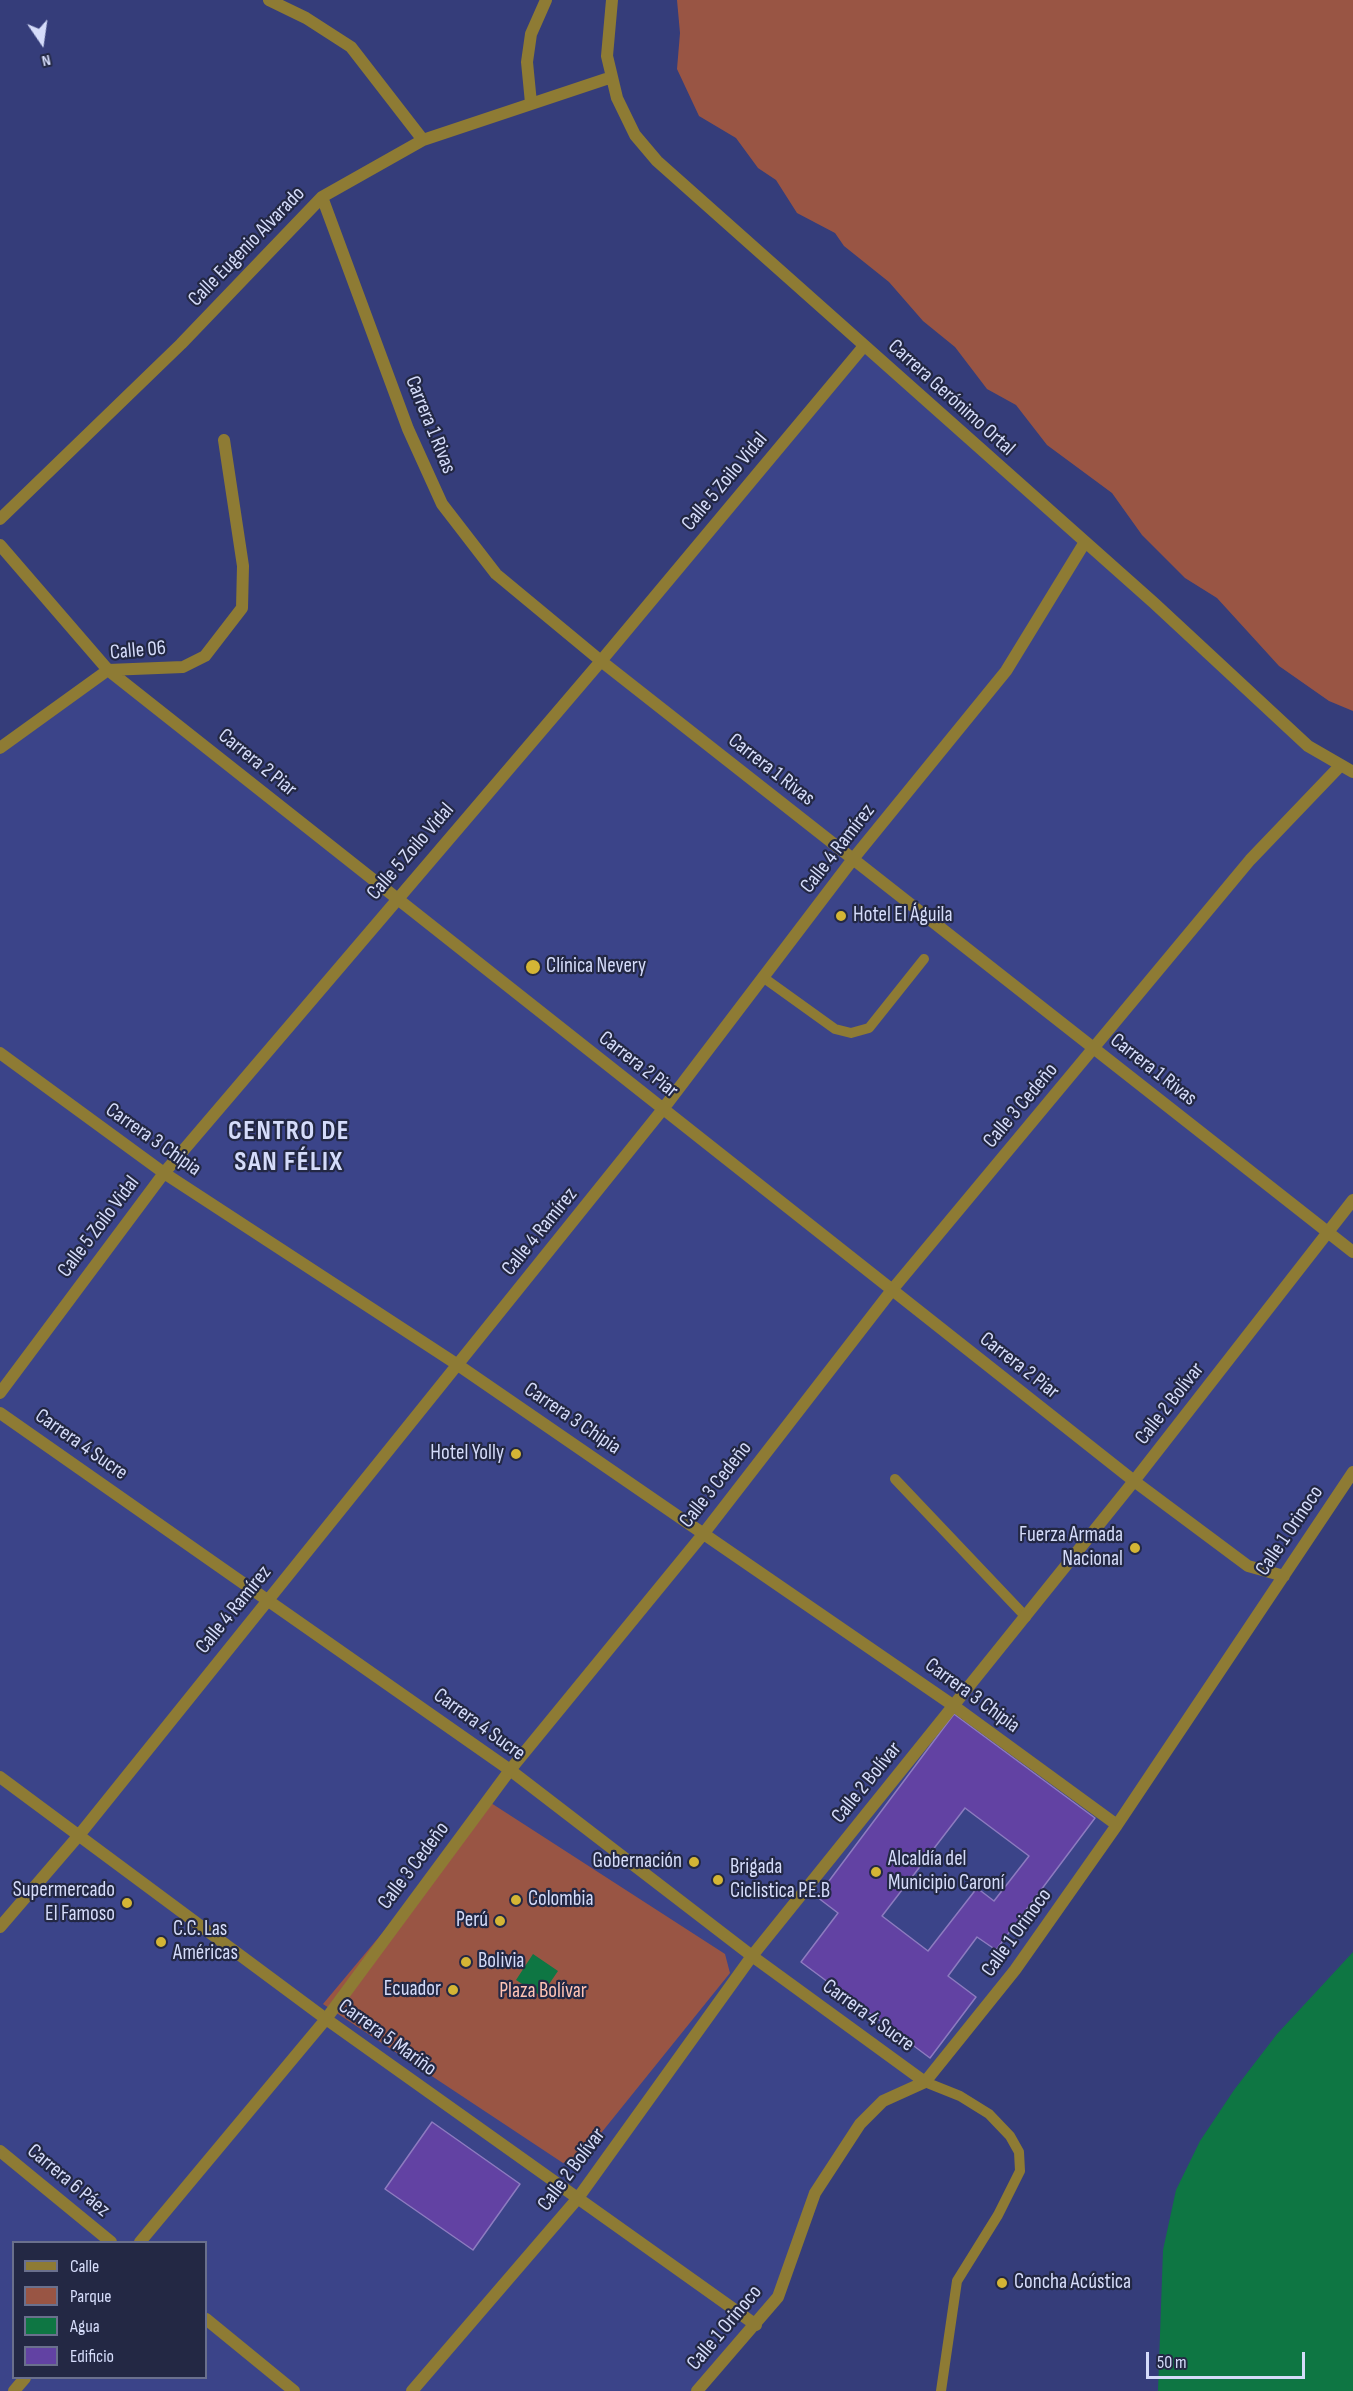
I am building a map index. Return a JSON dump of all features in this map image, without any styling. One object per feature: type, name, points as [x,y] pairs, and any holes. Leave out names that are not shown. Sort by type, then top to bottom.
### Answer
[{"type":"street","points":[[269,0],[306,18],[351,47],[423,140]]},
{"type":"street","points":[[531,103],[527,62],[531,34],[546,0]]},
{"type":"street","name":"Carrera Gerónimo Ortal","points":[[612,0],[607,37],[607,56],[612,78],[625,117],[635,135],[657,161],[1085,542],[1308,746],[1353,772]]},
{"type":"street","name":"Calle Eugenio Alvarado","points":[[0,519],[182,344],[322,197],[423,140],[612,78]]},
{"type":"street","name":"Carrera 1 Rivas","points":[[322,197],[408,429],[442,504],[496,574],[601,661],[1353,1252]]},
{"type":"street","name":"Calle 5 Zoilo Vidal","points":[[0,1393],[164,1173],[601,661],[864,346]]},
{"type":"street","name":"Calle 06","points":[[0,748],[108,670],[183,667],[205,656],[242,608],[243,566],[224,440]]},
{"type":"street","name":"Calle 4 Ramírez","points":[[0,1927],[80,1834],[267,1598],[663,1109],[854,860],[1006,671],[1085,542]]},
{"type":"street","name":"Carrera 2 Piar","points":[[0,545],[108,670],[1134,1481],[1248,1566],[1284,1575]]},
{"type":"street","name":"Calle 3 Cedeño","points":[[141,2241],[326,2019],[510,1770],[704,1533],[892,1290],[1250,860],[1340,765]]},
{"type":"street","name":"Carrera 3 Chipia","points":[[2,1059],[164,1173],[458,1365],[704,1533],[954,1706],[1117,1825]]},
{"type":"street","name":"Calle 2 Bolívar","points":[[412,2391],[578,2198],[752,1956],[1026,1617],[1353,1200]]},
{"type":"street","name":"Carrera 4 Sucre","points":[[0,1413],[510,1770],[752,1956],[925,2082]]},
{"type":"street","name":"Calle 1 Orinoco","points":[[697,2391],[778,2297],[815,2193],[860,2124],[883,2101],[925,2082],[1015,1970],[1117,1825],[1353,1472]]},
{"type":"street","name":"Carrera 5 Mariño","points":[[0,1777],[80,1834],[326,2019],[756,2325]]},
{"type":"street","name":"Carrera 6 Páez","points":[[0,2151],[110,2241]]},
{"type":"street","points":[[207,2320],[294,2391]]},
{"type":"street","points":[[14,2391],[24,2379]]},
{"type":"lane","points":[[764,978],[835,1029],[851,1033],[869,1028],[924,958]]},
{"type":"lane","points":[[895,1479],[1026,1617]]},
{"type":"lane","points":[[925,2082],[960,2096],[989,2114],[1010,2136],[1019,2152],[1020,2171],[998,2215],[957,2281],[941,2391]]},
{"type":"shaded area","points":[[863,345],[1282,722],[1353,772],[1353,1472],[1117,1825],[925,2082],[883,2101],[815,2193],[778,2297],[696,2391],[0,2391],[0,748],[108,670],[396,899]]},
{"type":"green space","points":[[677,0],[1353,0],[1353,711],[1329,701],[1279,666],[1217,598],[1185,578],[1142,535],[1112,493],[1047,445],[1016,405],[987,389],[955,347],[923,321],[889,282],[844,246],[835,233],[797,213],[776,180],[758,168],[736,138],[699,116],[677,69],[680,33]]},
{"type":"green space","name":"Plaza Bolívar","points":[[491,1803],[725,1954],[730,1973],[581,2158],[563,2163],[323,2004]]},
{"type":"water","points":[[1353,1952],[1353,2391],[1158,2391],[1163,2250],[1176,2190],[1200,2141],[1234,2090],[1277,2034]]},
{"type":"water","points":[[533,1954],[558,1971],[541,1996],[516,1980]]},
{"type":"building","name":"Alcaldía del Municipio Caroní","points":[[954,1714],[1095,1818],[996,1950],[977,1937],[948,1976],[976,1997],[930,2058],[801,1962],[838,1913],[817,1897]],"holes":[[[965,1808],[1029,1856],[994,1901],[977,1888],[928,1951],[882,1916]]]},
{"type":"building","points":[[432,2122],[520,2184],[473,2250],[385,2189]]},
{"type":"place","name":"Hotel El Águila","points":[[841,916]]},
{"type":"place","name":"Clínica Nevery","points":[[533,967]]},
{"type":"place","name":"Hotel Yolly","points":[[516,1454]]},
{"type":"place","name":"Fuerza Armada Nacional","points":[[1135,1548]]},
{"type":"place","name":"Gobernación","points":[[694,1862]]},
{"type":"place","name":"Alcaldía del Municipio Caroní","points":[[876,1872]]},
{"type":"place","name":"Brigada Ciclistica P.E.B","points":[[718,1880]]},
{"type":"place","name":"Colombia","points":[[516,1900]]},
{"type":"place","name":"Supermercado El Famoso","points":[[127,1903]]},
{"type":"place","name":"Perú","points":[[500,1921]]},
{"type":"place","name":"C.C. Las Américas","points":[[161,1942]]},
{"type":"place","name":"Bolivia","points":[[466,1962]]},
{"type":"place","name":"Ecuador","points":[[453,1990]]},
{"type":"place","name":"Concha Acústica","points":[[1002,2283]]},
{"type":"district","name":"CENTRO DE SAN FÉLIX","points":[[289,1148]]}]
